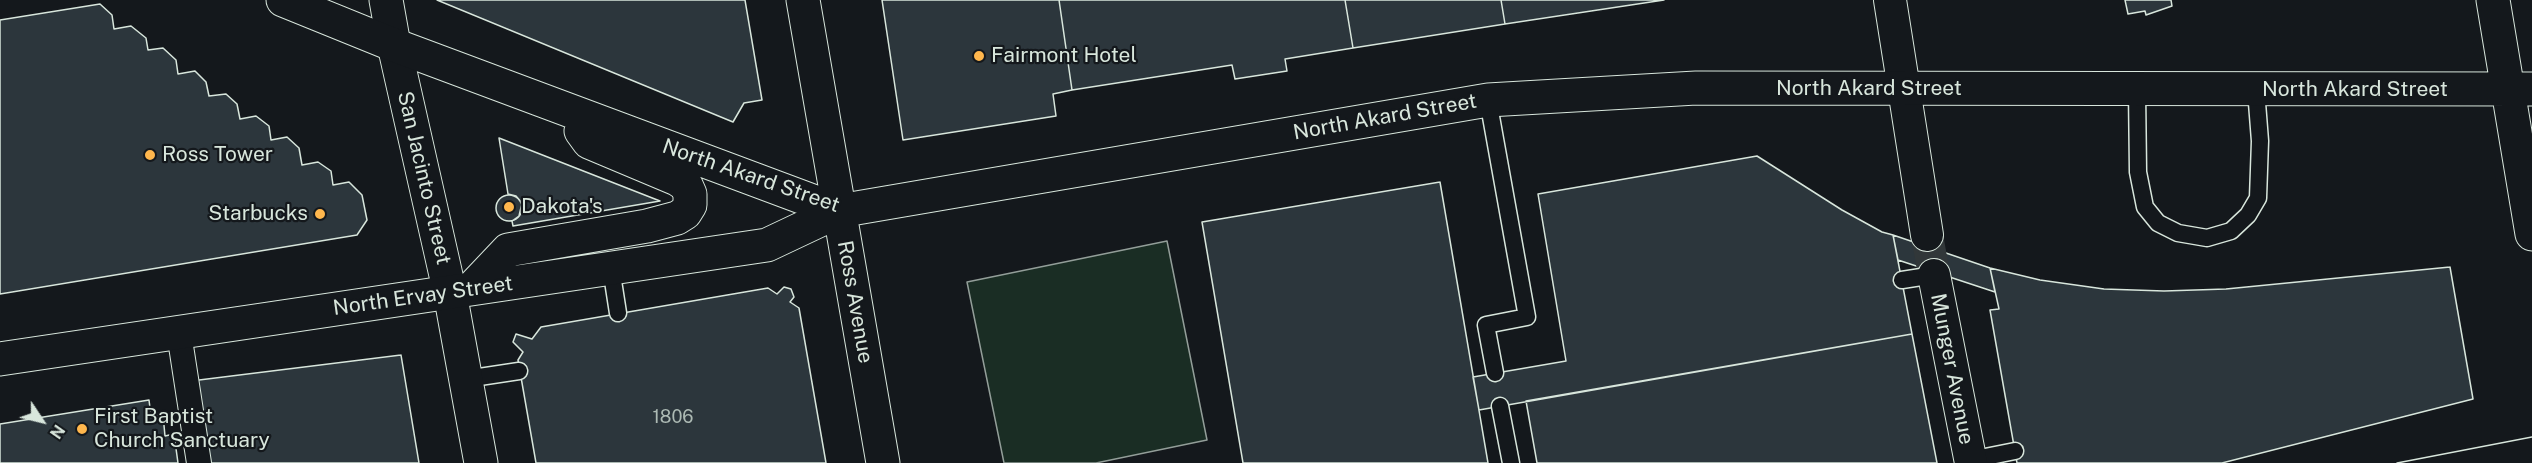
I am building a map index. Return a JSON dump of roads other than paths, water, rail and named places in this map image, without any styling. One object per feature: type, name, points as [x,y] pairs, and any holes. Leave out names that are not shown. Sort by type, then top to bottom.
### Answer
[{"type":"main road","name":"North Akard Street","points":[[283,0],[394,45],[839,211],[1488,100],[1696,88],[2521,90]]},
{"type":"main road","name":"San Jacinto Street","points":[[386,0],[394,45],[460,291],[466,380],[481,463]]},
{"type":"main road","name":"Ross Avenue","points":[[803,0],[882,463]]},
{"type":"main road","points":[[2493,0],[2521,90],[2532,234]]},
{"type":"main road","points":[[460,291],[508,250],[647,226],[677,218],[685,213],[690,205],[690,194],[686,185],[678,179],[589,142],[566,110]]},
{"type":"main road","name":"North Ervay Street","points":[[0,359],[767,245],[839,211]]},
{"type":"street","points":[[1890,0],[1927,234]]},
{"type":"street","name":"Munger Avenue","points":[[1934,274],[1971,462]]},
{"type":"street","points":[[179,333],[199,463]]},
{"type":"lane","points":[[2137,90],[2138,172],[2145,207],[2158,223],[2178,233],[2207,238],[2231,231],[2248,215],[2258,198],[2260,141],[2256,90]]},
{"type":"lane","points":[[1488,100],[1527,317],[1486,325],[1496,373]]},
{"type":"lane","points":[[611,268],[618,313]]},
{"type":"lane","points":[[1902,280],[1934,274]]},
{"type":"lane","points":[[466,380],[519,371]]},
{"type":"lane","points":[[1500,406],[1511,463]]},
{"type":"lane","points":[[1971,462],[2015,451]]},
{"type":"tunnel","points":[[1927,235],[1934,275]]},
{"type":"tram line","points":[[2397,463],[2532,437]]},
{"type":"place","name":"Fairmont Hotel","points":[[979,56]]},
{"type":"place","name":"Ross Tower","points":[[150,155]]},
{"type":"place","name":"Dakota's","points":[[509,207]]},
{"type":"place","name":"Starbucks","points":[[320,214]]},
{"type":"place","name":"First Baptist Church Sanctuary","points":[[82,429]]}]
